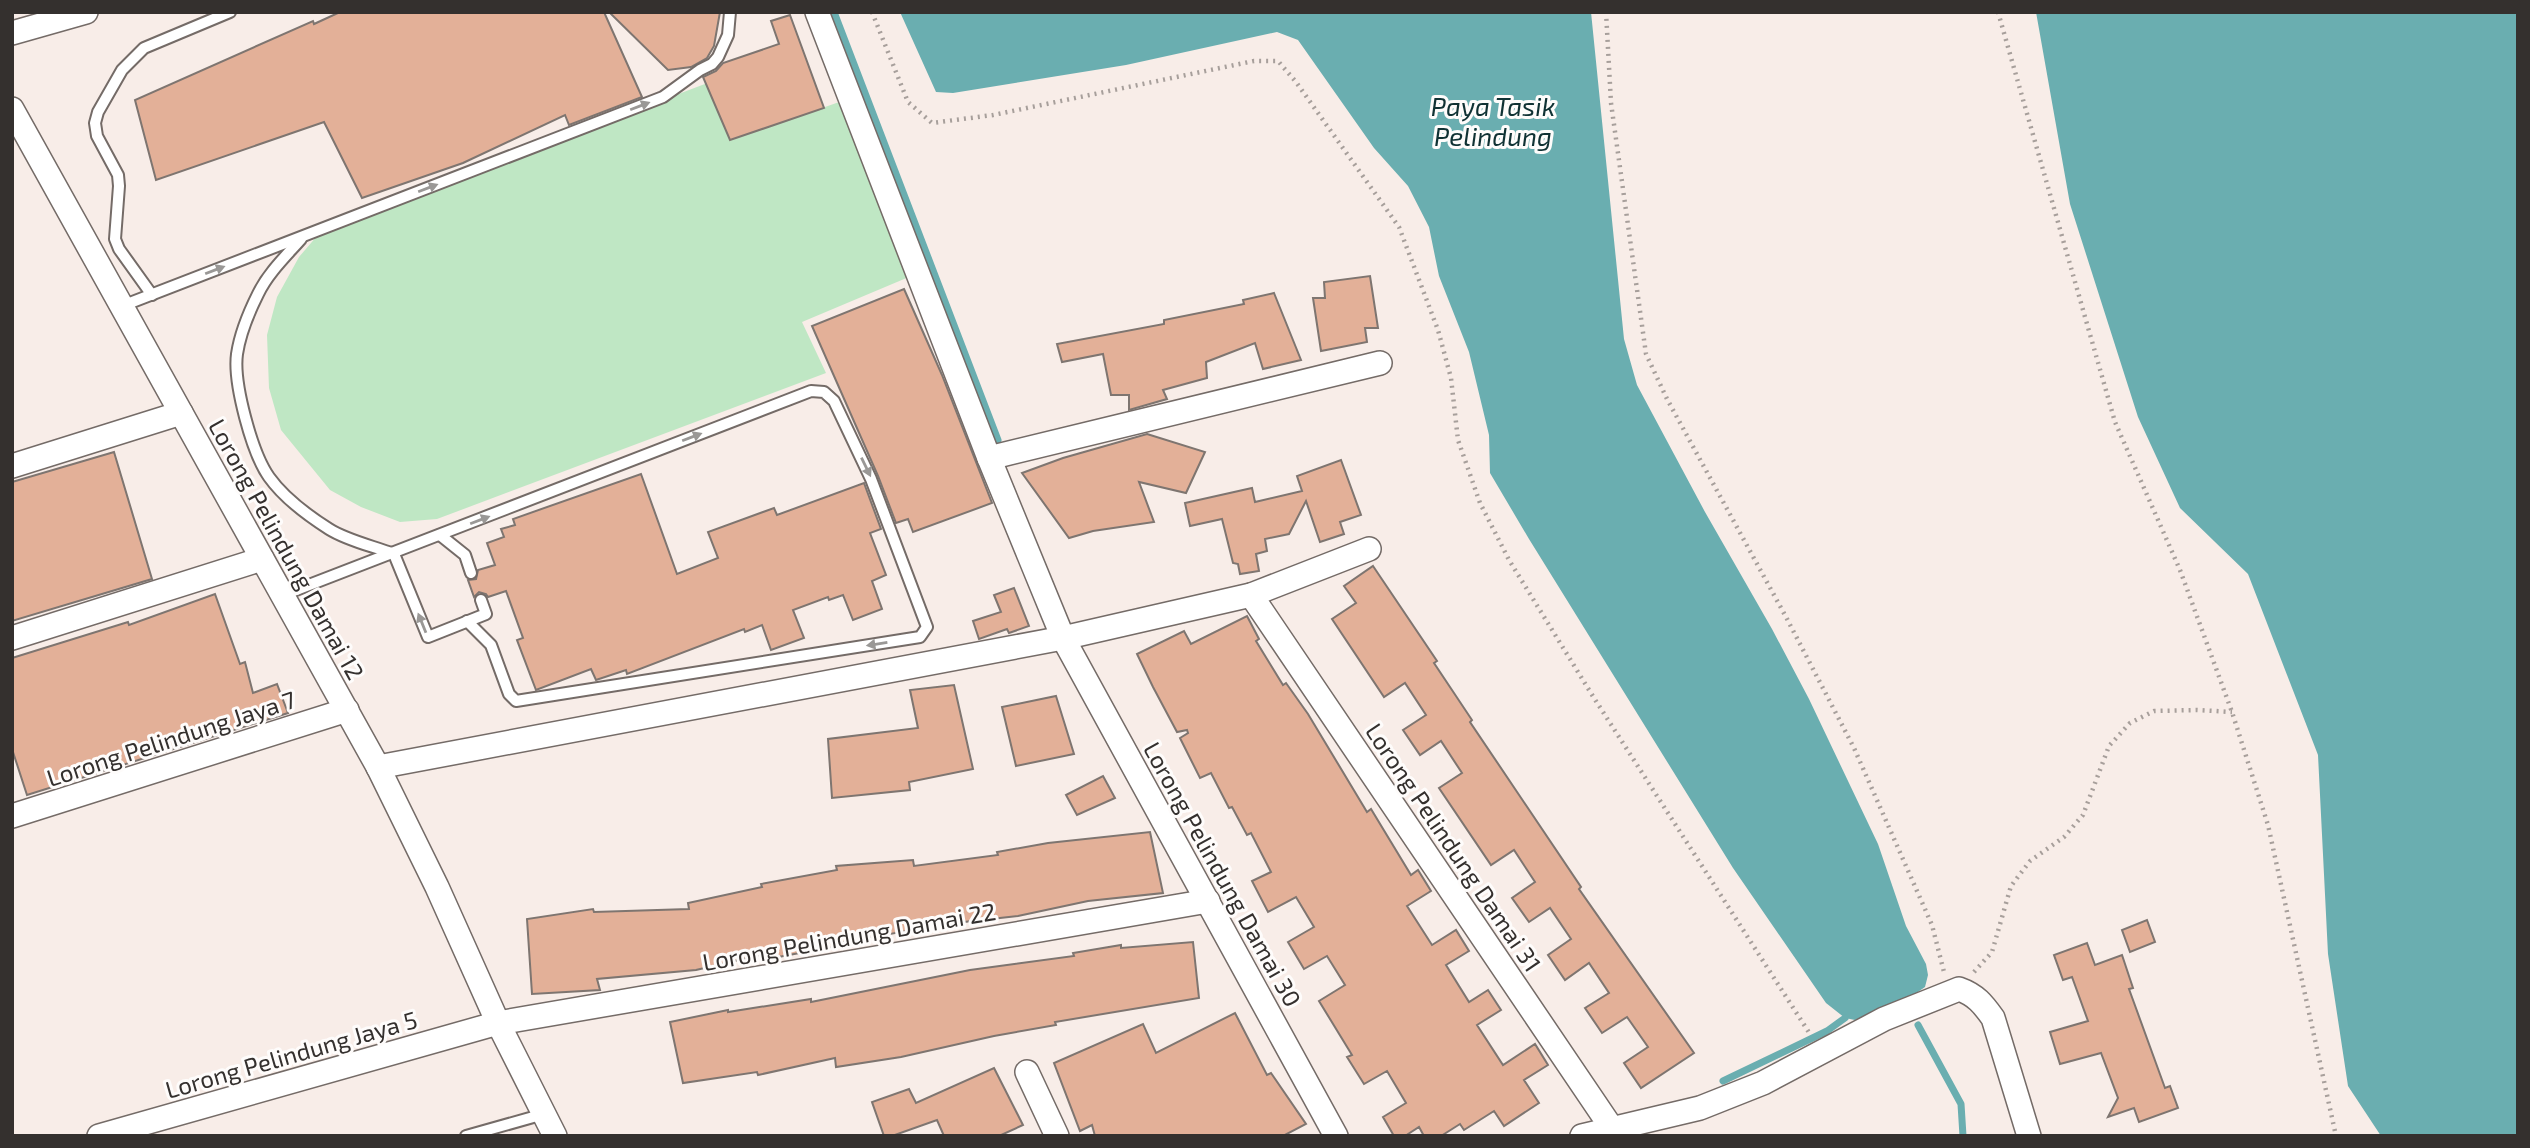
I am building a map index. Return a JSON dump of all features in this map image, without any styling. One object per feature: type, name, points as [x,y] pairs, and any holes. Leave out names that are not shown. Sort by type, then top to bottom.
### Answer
[{"type":"street","name":"Lorong Pelindung Damai 30","points":[[817,12],[989,458],[1063,638],[1336,1136]]},
{"type":"street","points":[[12,33],[82,13]]},
{"type":"street","name":"Lorong Pelindung Damai 12","points":[[12,109],[378,768],[437,887],[498,1023],[555,1136]]},
{"type":"street","points":[[989,458],[1380,363]]},
{"type":"street","points":[[12,466],[181,413]]},
{"type":"street","points":[[378,768],[1063,638],[1251,594],[1369,550]]},
{"type":"street","points":[[12,638],[262,559]]},
{"type":"street","name":"Lorong Pelindung Damai 31","points":[[1251,594],[1613,1130]]},
{"type":"street","name":"Lorong Pelindung Jaya 7","points":[[12,816],[346,710]]},
{"type":"street","name":"Lorong Pelindung Damai 22","points":[[498,1023],[1208,901]]},
{"type":"street","points":[[1582,1136],[1700,1108],[1763,1083],[1884,1019],[1959,989],[1972,994],[1993,1018],[2029,1136]]},
{"type":"street","name":"Lorong Pelindung Jaya 5","points":[[99,1136],[498,1023]]},
{"type":"street","points":[[1027,1072],[1057,1136]]},
{"type":"lane","points":[[152,295],[116,239],[118,175],[97,136],[95,123],[98,112],[122,69],[144,48],[230,12]]},
{"type":"lane","points":[[122,306],[663,97],[712,64],[728,35],[730,12]]},
{"type":"lane","points":[[304,236],[276,267],[259,292],[245,325],[237,356],[240,398],[267,475],[284,495],[332,531],[394,554],[428,637],[486,614],[481,600]]},
{"type":"lane","points":[[282,595],[811,391],[824,392],[834,401],[871,479],[927,627],[920,637],[516,701],[509,694],[491,645],[467,621]]},
{"type":"lane","points":[[440,535],[465,555],[471,573]]},
{"type":"lane","points":[[466,1136],[544,1114]]},
{"type":"path","points":[[872,12],[908,102],[932,123],[993,115],[1254,61],[1278,61],[1296,82],[1399,227],[1451,378],[1458,440],[1480,503],[1509,560],[1594,698],[1809,1031]]},
{"type":"path","points":[[1606,12],[1611,103],[1646,354],[1667,399],[1786,617],[1860,760],[1932,925],[1945,971],[1936,1000]]},
{"type":"path","points":[[1998,12],[2115,422],[2180,570],[2232,712],[2268,825],[2336,1136]]},
{"type":"path","points":[[1959,989],[1992,952],[2011,886],[2029,861],[2064,837],[2083,815],[2109,746],[2130,723],[2154,711],[2232,712]]},
{"type":"green space","points":[[718,79],[743,136],[842,101],[916,274],[802,322],[826,373],[437,519],[400,522],[361,507],[330,490],[281,430],[269,388],[267,335],[277,297],[299,257],[323,229]]},
{"type":"water","name":"Paya Tasik Pelindung","points":[[900,12],[1591,12],[1624,339],[1637,385],[1809,699],[1878,844],[1906,926],[1926,964],[1928,975],[1925,987],[1912,996],[1855,1020],[1845,1018],[1826,1003],[1733,868],[1490,473],[1489,435],[1469,352],[1439,276],[1429,227],[1408,186],[1374,148],[1298,40],[1277,32],[1126,65],[953,93],[936,92]]},
{"type":"water","points":[[2036,12],[2518,12],[2518,1136],[2381,1136],[2348,1086],[2328,954],[2318,755],[2248,574],[2180,508],[2138,417],[2070,204]]},
{"type":"building","points":[[340,12],[604,12],[642,97],[569,125],[565,115],[463,163],[362,198],[324,122],[156,180],[135,100],[313,21],[314,24]]},
{"type":"building","points":[[609,12],[720,12],[714,46],[707,58],[691,67],[668,70]]},
{"type":"building","points":[[790,15],[824,108],[730,140],[703,77],[716,71],[723,63],[779,44],[771,21]]},
{"type":"building","points":[[1370,276],[1378,328],[1365,328],[1367,342],[1321,351],[1313,298],[1325,298],[1324,282]]},
{"type":"building","points":[[904,289],[942,375],[992,503],[913,532],[908,519],[896,523],[812,326]]},
{"type":"building","points":[[1274,293],[1301,360],[1263,369],[1255,343],[1206,362],[1207,378],[1163,390],[1167,399],[1129,410],[1129,395],[1111,395],[1103,354],[1062,362],[1057,344],[1164,324],[1164,320],[1244,304],[1243,300]]},
{"type":"building","points":[[1147,434],[1205,452],[1186,493],[1139,482],[1154,522],[1093,531],[1069,538],[1022,473],[1063,458]]},
{"type":"building","points":[[114,452],[152,579],[12,621],[12,482]]},
{"type":"building","points":[[1341,460],[1361,515],[1340,522],[1344,534],[1320,542],[1306,501],[1289,534],[1265,539],[1267,551],[1256,554],[1259,571],[1240,574],[1238,564],[1233,563],[1222,519],[1190,526],[1185,503],[1252,488],[1255,502],[1302,491],[1297,476]]},
{"type":"building","points":[[641,474],[677,574],[718,558],[708,532],[774,508],[777,515],[864,483],[881,529],[870,533],[886,575],[872,581],[882,609],[853,620],[843,595],[829,600],[828,597],[793,610],[804,638],[771,650],[762,625],[745,632],[744,629],[627,674],[626,670],[596,680],[591,669],[536,690],[517,640],[523,638],[506,591],[488,597],[479,592],[474,597],[468,580],[476,579],[478,570],[495,565],[487,543],[504,537],[501,529],[515,525],[513,519]]},
{"type":"building","points":[[1373,566],[1437,661],[1434,663],[1472,720],[1470,722],[1581,887],[1579,889],[1694,1053],[1641,1088],[1624,1063],[1648,1047],[1627,1017],[1602,1033],[1585,1008],[1609,993],[1589,963],[1565,980],[1548,955],[1571,939],[1550,908],[1529,922],[1512,898],[1535,882],[1514,850],[1491,865],[1439,788],[1462,773],[1441,741],[1420,755],[1403,730],[1426,715],[1405,683],[1384,697],[1332,619],[1356,603],[1344,586]]},
{"type":"building","points":[[1014,588],[1029,626],[1009,633],[1007,629],[979,639],[973,621],[1001,612],[994,595]]},
{"type":"building","points":[[215,594],[240,664],[245,662],[253,693],[277,684],[288,713],[27,795],[12,749],[12,658],[128,622],[129,625]]},
{"type":"building","points":[[1247,616],[1259,639],[1256,641],[1283,685],[1286,683],[1308,714],[1367,812],[1371,809],[1411,875],[1418,870],[1431,891],[1407,906],[1432,945],[1456,930],[1469,951],[1446,965],[1469,1002],[1488,990],[1501,1010],[1477,1025],[1503,1065],[1535,1044],[1548,1065],[1524,1080],[1539,1103],[1504,1126],[1494,1111],[1464,1130],[1460,1124],[1441,1136],[1424,1136],[1419,1127],[1405,1136],[1394,1136],[1383,1117],[1406,1103],[1387,1071],[1364,1084],[1347,1057],[1352,1055],[1319,1001],[1345,985],[1327,956],[1304,969],[1288,942],[1314,927],[1296,897],[1268,912],[1252,881],[1271,872],[1251,833],[1247,835],[1232,807],[1229,808],[1211,773],[1200,778],[1180,738],[1188,733],[1187,730],[1177,732],[1137,654],[1184,631],[1191,644]]},
{"type":"building","points":[[954,685],[973,769],[909,782],[910,790],[832,798],[828,739],[918,728],[910,690]]},
{"type":"building","points":[[1056,696],[1074,754],[1016,766],[1002,707]]},
{"type":"building","points":[[1103,776],[1115,798],[1077,815],[1066,795]]},
{"type":"building","points":[[1150,832],[1163,893],[1088,901],[1018,916],[919,927],[837,943],[837,946],[773,958],[773,952],[696,970],[597,979],[600,990],[532,994],[527,919],[593,909],[594,912],[689,909],[688,903],[762,887],[761,884],[837,870],[836,866],[913,860],[914,866],[998,855],[997,852],[1048,843]]},
{"type":"building","points":[[2147,920],[2155,942],[2130,952],[2122,930]]},
{"type":"building","points":[[1193,942],[1199,998],[1055,1022],[1056,1025],[901,1057],[836,1067],[835,1058],[758,1075],[757,1072],[683,1083],[670,1022],[728,1010],[811,999],[811,1002],[970,970],[1074,956],[1073,953],[1121,945],[1121,948]]},
{"type":"building","points":[[2087,943],[2095,965],[2122,955],[2133,988],[2129,989],[2165,1088],[2170,1086],[2178,1108],[2139,1122],[2134,1108],[2108,1117],[2118,1098],[2101,1053],[2060,1064],[2050,1032],[2088,1021],[2072,977],[2063,980],[2054,955]]},
{"type":"building","points":[[1235,1013],[1267,1075],[1271,1073],[1306,1124],[1283,1136],[1095,1136],[1092,1125],[1080,1131],[1054,1063],[1143,1024],[1156,1053]]},
{"type":"building","points":[[994,1068],[1023,1125],[999,1136],[944,1136],[937,1120],[892,1136],[884,1136],[872,1102],[909,1089],[916,1103]]},
{"type":"waterway","points":[[834,12],[998,440]]},
{"type":"waterway","points":[[1723,1081],[1827,1031],[1845,1018]]},
{"type":"waterway","points":[[1918,1025],[1961,1104],[1963,1136]]}]
